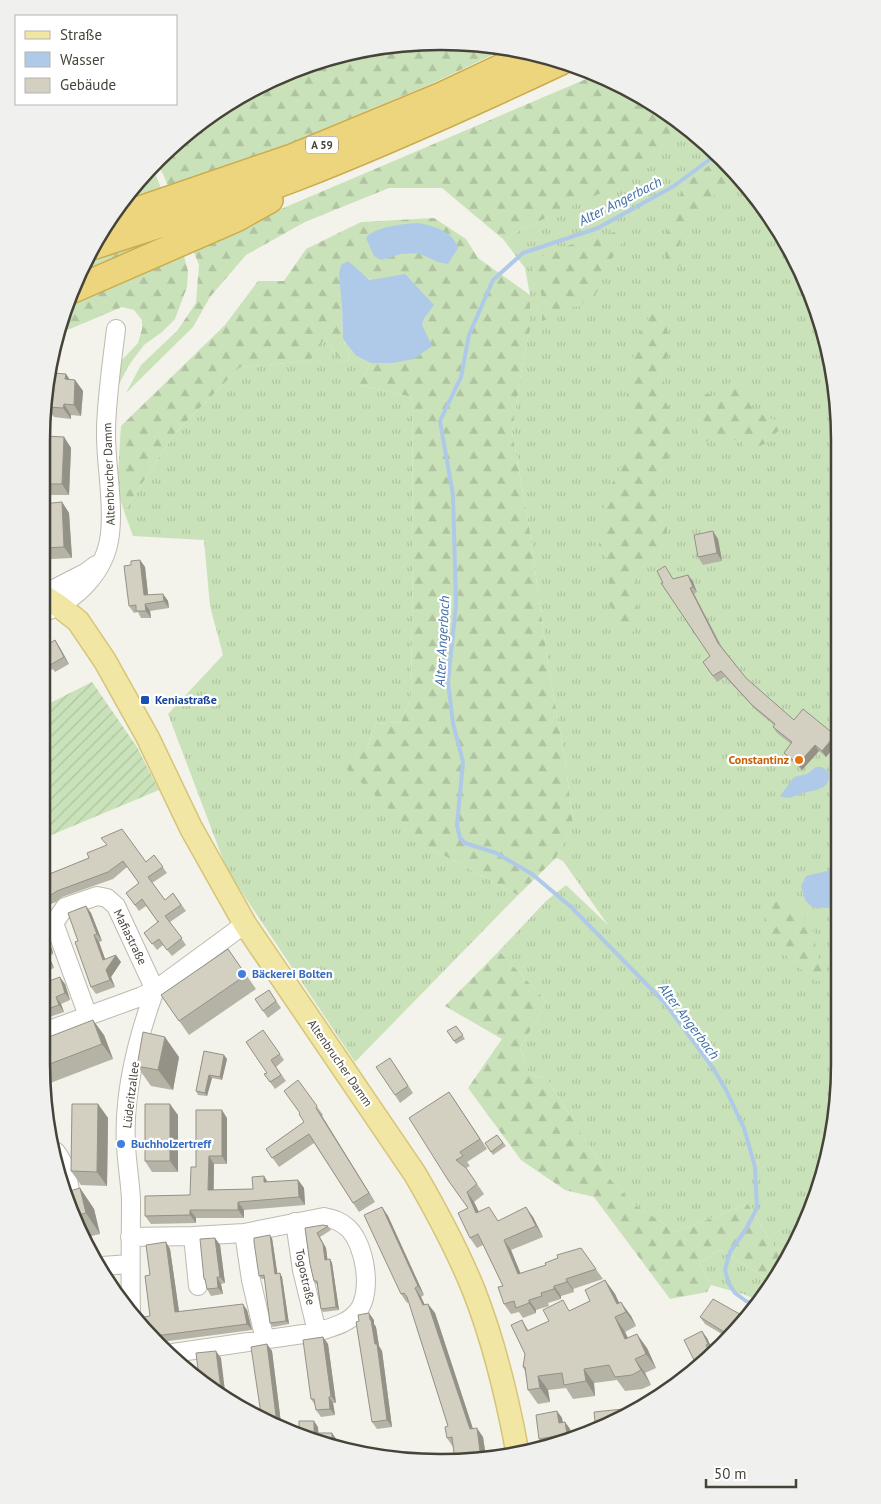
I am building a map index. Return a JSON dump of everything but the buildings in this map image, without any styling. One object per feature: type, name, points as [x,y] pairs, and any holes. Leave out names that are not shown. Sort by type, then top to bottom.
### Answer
[{"type":"highway","name":"A 59","points":[[122,215],[292,157],[442,95],[519,58]]},
{"type":"highway","name":"A 59","points":[[103,243],[296,178],[452,113],[552,66]]},
{"type":"highway","points":[[82,286],[236,219],[348,156]]},
{"type":"main road","name":"Altenbrucher Damm","points":[[50,607],[84,628],[105,661],[148,738],[192,828],[245,924],[415,1174],[436,1212],[473,1290],[494,1350],[508,1399],[517,1446]]},
{"type":"street","name":"Altenbrucher Damm","points":[[50,605],[80,592],[89,582],[103,557],[110,534],[111,510],[106,428],[116,329]]},
{"type":"street","name":"Mafiastraße","points":[[88,1016],[54,923],[65,907],[97,896],[107,898],[116,906],[155,990]]},
{"type":"street","points":[[50,1030],[155,990],[245,924]]},
{"type":"street","name":"Lüderitzallee","points":[[131,1301],[131,1198],[126,1145],[127,1109],[142,1025],[155,990]]},
{"type":"street","points":[[130,1237],[244,1233],[324,1217],[337,1220],[350,1230],[365,1263],[365,1292],[359,1310],[340,1325],[317,1332],[178,1352]]},
{"type":"street","name":"Togostraße","points":[[295,1222],[302,1270],[317,1332]]},
{"type":"street","points":[[244,1233],[251,1280],[265,1340]]},
{"type":"street","points":[[193,1236],[198,1286]]},
{"type":"street","points":[[106,1266],[130,1264]]},
{"type":"green space","points":[[440,50],[495,54],[433,83],[285,145],[168,187],[160,168],[164,164],[224,116],[268,90],[315,71],[339,63],[390,53]]},
{"type":"green space","points":[[587,79],[636,102],[679,132],[641,175],[503,239],[442,188],[389,188],[305,222],[246,255],[210,297],[193,327],[126,393],[141,365],[177,331],[196,303],[199,265],[192,247]]},
{"type":"green space","points":[[678,131],[717,164],[765,224],[791,268],[818,339],[828,390],[831,440],[830,1089],[828,1114],[818,1165],[801,1213],[780,1256],[748,1204],[676,1232],[634,1204],[609,1178],[548,1080],[529,1073],[520,1048],[547,1002],[499,951],[546,901],[566,885],[608,925],[563,861],[556,858],[573,822],[529,526],[512,432],[524,355],[530,330],[530,295],[525,268],[503,239],[550,216]]},
{"type":"green space","points":[[714,162],[732,181],[728,186],[705,201],[703,216],[690,226],[682,236],[679,248],[681,265],[668,274],[664,245],[675,203],[692,178]]},
{"type":"green space","points":[[155,174],[161,188],[137,196]]},
{"type":"green space","points":[[434,218],[466,239],[478,258],[530,295],[530,330],[524,355],[512,432],[529,526],[573,823],[556,858],[518,895],[430,848],[345,767],[366,750],[376,724],[401,722],[411,698],[413,554],[412,397],[359,385],[371,363],[392,363],[422,325],[425,317],[361,273],[342,307],[343,339],[350,359],[342,363],[325,338],[310,361],[240,367],[175,433],[124,511],[117,489],[121,426],[225,325],[258,281],[284,281],[306,249],[361,222]]},
{"type":"green space","points":[[202,224],[86,277],[94,260]]},
{"type":"green space","points":[[615,232],[623,236],[622,244],[608,264],[594,298],[585,301],[579,307],[570,308],[542,321],[541,295],[532,271],[533,260],[594,237]]},
{"type":"green space","points":[[182,249],[188,271],[187,287],[175,319],[162,332],[144,345],[129,365],[116,390],[120,362],[138,343],[142,329],[142,320],[134,310],[122,307],[66,331],[79,293]]},
{"type":"green space","points":[[653,313],[666,324],[670,344],[661,395],[678,422],[672,439],[661,490],[667,522],[666,536],[660,553],[642,563],[635,575],[638,613],[634,631],[627,634],[616,619],[609,603],[609,573],[606,557],[599,546],[603,525],[603,510],[609,489],[633,445],[626,401],[630,373],[636,343],[643,325]]},
{"type":"green space","points":[[325,338],[342,363],[350,359],[343,339],[356,356],[371,363],[359,385],[412,397],[413,554],[411,698],[401,722],[376,724],[366,750],[430,848],[518,895],[355,1062],[227,870],[168,714],[223,655],[210,606],[204,540],[133,536],[124,511],[175,433],[240,367],[310,361]]},
{"type":"green space","points":[[741,378],[748,402],[753,409],[785,424],[766,443],[750,451],[744,447],[742,442],[718,436],[699,445],[696,437],[703,413],[705,394],[716,396],[716,389]]},
{"type":"green space","points":[[92,682],[137,747],[159,790],[50,836],[50,703]]},
{"type":"green space","points":[[775,901],[797,906],[814,933],[816,950],[822,969],[822,982],[813,980],[789,959],[765,929],[764,908]]},
{"type":"green space","points":[[499,951],[547,1002],[520,1048],[529,1073],[548,1080],[609,1178],[634,1204],[676,1232],[748,1204],[780,1256],[766,1278],[720,1250],[699,1263],[711,1285],[707,1292],[670,1299],[594,1197],[565,1190],[521,1160],[468,1088],[502,1039],[445,1006]]},
{"type":"green space","points":[[720,1250],[766,1278],[752,1298],[711,1285],[699,1263]]},
{"type":"water","points":[[418,223],[442,230],[456,242],[458,248],[448,264],[438,262],[418,253],[401,254],[381,260],[374,256],[366,238],[370,234],[390,226]]},
{"type":"water","points":[[348,261],[370,280],[405,274],[434,305],[425,317],[422,325],[432,346],[414,359],[392,363],[371,363],[356,356],[343,339],[339,274],[341,265]]},
{"type":"water","points":[[816,767],[822,767],[828,771],[828,781],[824,787],[790,797],[780,796],[794,777],[807,774]]},
{"type":"water","points":[[831,867],[831,910],[829,908],[812,907],[805,900],[801,886],[806,876],[827,871]]},
{"type":"waterway","name":"Alter Angerbach","points":[[711,159],[674,186],[598,228],[523,253],[493,280],[469,335],[461,377],[440,421],[453,495],[456,605],[448,682],[453,723],[463,762],[457,825],[460,838],[465,843],[496,853],[532,874],[571,907],[665,1003],[713,1068],[726,1090],[744,1128],[755,1167],[757,1208],[746,1229],[730,1252],[725,1270],[729,1284],[735,1293],[749,1302]]},
{"type":"place","name":"Keniastraße","points":[[145,700]]},
{"type":"place","name":"Constantinz","points":[[799,760]]},
{"type":"place","name":"Bäckerei Bolten","points":[[242,974]]},
{"type":"place","name":"Buchholzertreff","points":[[121,1144]]}]
